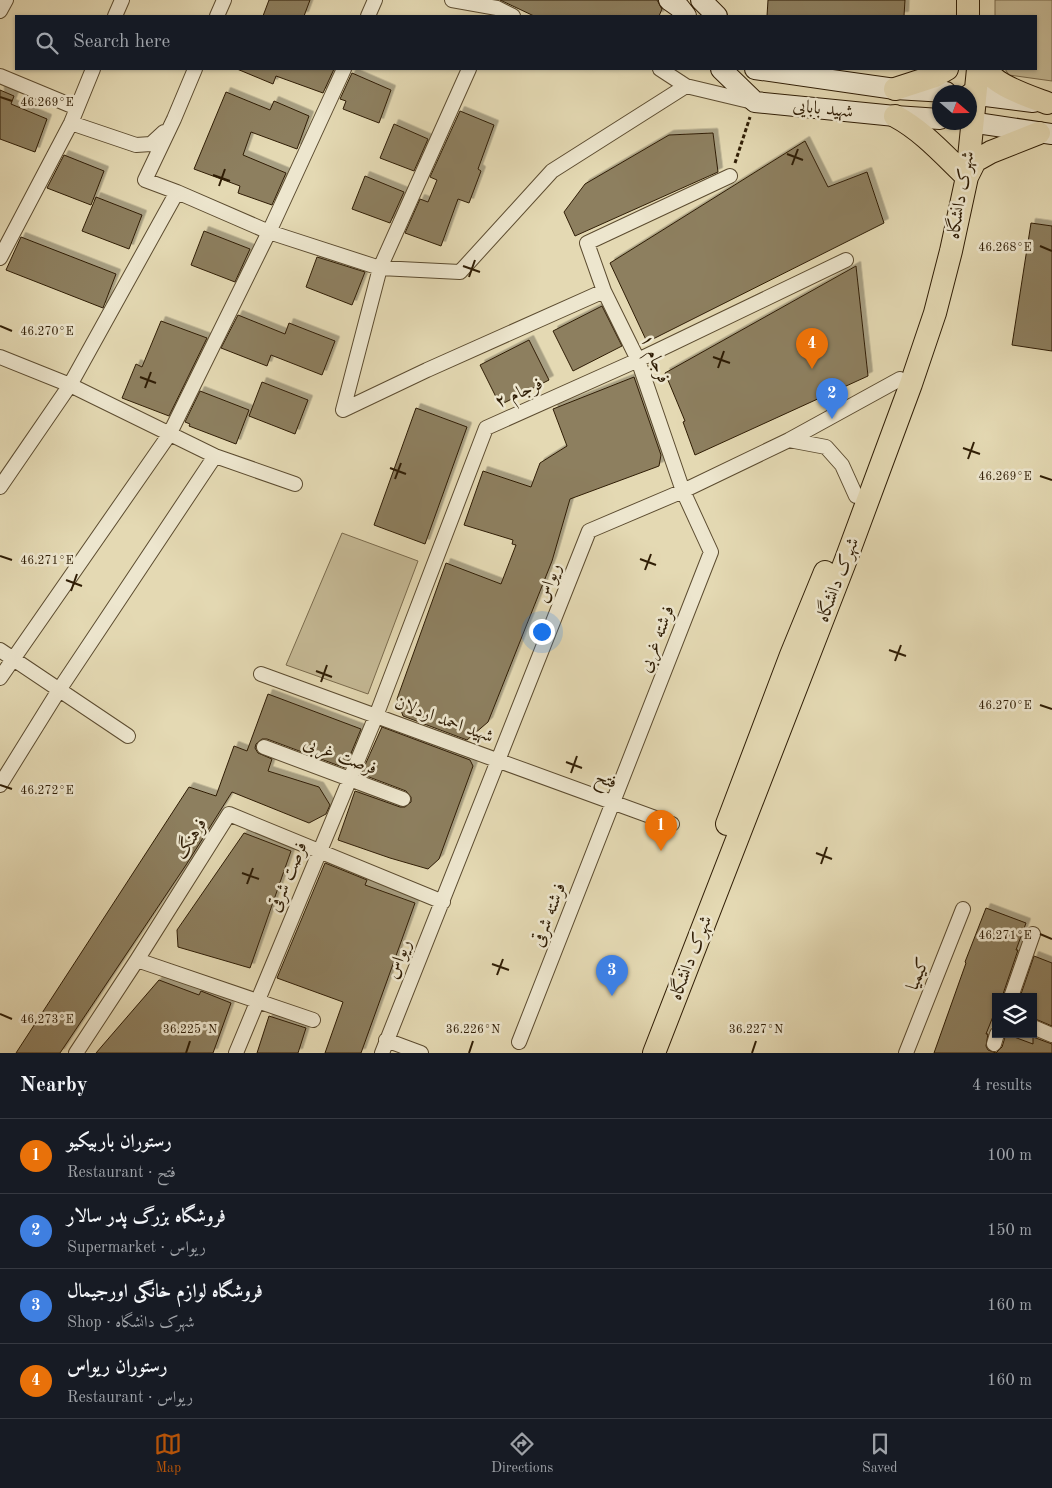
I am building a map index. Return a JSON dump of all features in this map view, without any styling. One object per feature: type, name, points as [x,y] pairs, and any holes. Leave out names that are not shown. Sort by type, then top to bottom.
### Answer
[{"type":"main road","points":[[669,0],[679,7],[685,15]]},
{"type":"main road","points":[[701,0],[716,15]]},
{"type":"main road","points":[[968,0],[968,15]]},
{"type":"main road","points":[[979,0],[979,15]]},
{"type":"main road","points":[[722,70],[755,102]]},
{"type":"main road","name":"شهید بابایی","points":[[762,70],[895,89],[932,91]]},
{"type":"main road","points":[[895,89],[934,76],[945,70]]},
{"type":"main road","points":[[965,70],[968,85]]},
{"type":"main road","points":[[972,85],[978,70]]},
{"type":"main road","points":[[987,70],[989,74],[1001,83],[1049,104]]},
{"type":"main road","points":[[977,95],[1049,104]]},
{"type":"main road","name":"شهید بابایی","points":[[755,102],[932,118]]},
{"type":"main road","points":[[895,116],[920,132],[961,171]]},
{"type":"main road","points":[[977,123],[1046,134]]},
{"type":"main road","points":[[640,1053],[788,664],[856,496],[900,379],[918,321],[948,207],[961,171],[967,130]]},
{"type":"main road","points":[[961,171],[991,152],[1046,134]]},
{"type":"main road","name":"شهرک دانشگاه","points":[[654,1053],[845,562],[911,384],[935,313],[951,251],[961,171]]},
{"type":"street","points":[[0,11],[6,0]]},
{"type":"street","points":[[115,15],[122,0]]},
{"type":"street","points":[[217,15],[224,0]]},
{"type":"street","points":[[368,15],[375,0]]},
{"type":"street","points":[[452,0],[508,15]]},
{"type":"street","points":[[0,258],[71,123],[93,70]]},
{"type":"street","points":[[195,70],[144,180],[177,192],[269,232],[380,268],[460,272],[552,171],[686,86]]},
{"type":"street","points":[[0,678],[169,435],[269,232],[344,70]]},
{"type":"street","points":[[469,70],[380,268],[343,410],[427,370],[604,291]]},
{"type":"street","points":[[662,70],[686,86],[755,102]]},
{"type":"street","points":[[0,76],[77,108]]},
{"type":"street","points":[[71,123],[136,145],[151,144],[170,127]]},
{"type":"street","name":"فرجام ۱","points":[[682,491],[638,360],[604,291],[587,243],[730,176]]},
{"type":"street","points":[[0,487],[70,385],[177,192]]},
{"type":"street","name":"فرجام ۲","points":[[376,716],[486,428],[638,360],[846,260]]},
{"type":"street","points":[[0,357],[70,385],[215,456],[295,484]]},
{"type":"street","name":"ریواس","points":[[384,1046],[443,902],[589,531],[682,491],[789,440],[900,379]]},
{"type":"street","points":[[789,440],[826,447],[842,465],[856,496]]},
{"type":"street","points":[[0,785],[59,690],[215,456]]},
{"type":"street","name":"فرشته غربی","points":[[613,803],[711,552],[682,491]]},
{"type":"street","points":[[0,650],[128,736]]},
{"type":"street","points":[[262,674],[376,716]]},
{"type":"street","name":"شهید احمد اردلان","points":[[376,716],[499,761]]},
{"type":"street","name":"فرصت شرقی","points":[[236,1053],[376,716]]},
{"type":"street","name":"فرصت غربی","points":[[264,747],[403,799]]},
{"type":"street","name":"فتح","points":[[499,761],[672,824]]},
{"type":"street","name":"فرشته شرقی","points":[[519,1042],[613,803]]},
{"type":"street","name":"فرهنگ","points":[[76,1053],[229,814],[443,902]]},
{"type":"street","name":"کیمیا","points":[[906,1053],[963,909]]},
{"type":"street","points":[[1012,993],[1033,934]]},
{"type":"street","points":[[137,960],[313,1020]]},
{"type":"street","points":[[1037,1029],[1052,1035]]},
{"type":"street","points":[[384,1046],[421,1053]]},
{"type":"path","points":[[730,176],[755,102]]},
{"type":"shaded area","points":[[995,0],[1052,0],[1052,81],[1009,75],[1006,70],[1037,70],[1037,15],[995,15]]},
{"type":"shaded area","points":[[342,533],[418,561],[368,694],[286,665]]},
{"type":"building","points":[[269,0],[310,0],[304,15],[263,15]]},
{"type":"building","points":[[500,0],[657,0],[662,9],[659,15],[532,15]]},
{"type":"building","points":[[768,0],[905,0],[904,15],[767,15]]},
{"type":"building","points":[[239,70],[334,70],[323,93],[276,76],[273,84]]},
{"type":"building","points":[[352,73],[391,90],[379,123],[343,109],[346,101],[340,99]]},
{"type":"building","points":[[0,90],[14,96],[11,104],[47,119],[35,152],[0,139]]},
{"type":"building","points":[[226,92],[270,110],[274,101],[309,116],[297,149],[251,132],[243,155],[286,173],[272,205],[238,193],[240,186],[194,169]]},
{"type":"building","points":[[460,111],[494,125],[478,169],[481,171],[469,203],[458,199],[441,246],[405,233],[420,199],[428,202],[437,180],[430,177]]},
{"type":"building","points":[[394,124],[428,139],[414,171],[380,158]]},
{"type":"building","points":[[713,133],[718,172],[575,236],[564,212],[585,184],[669,135]]},
{"type":"building","points":[[805,141],[828,187],[867,172],[884,223],[647,342],[610,263]]},
{"type":"building","points":[[64,155],[104,171],[91,205],[47,188]]},
{"type":"building","points":[[365,176],[404,192],[390,223],[352,209]]},
{"type":"building","points":[[96,197],[142,215],[129,249],[82,231]]},
{"type":"building","points":[[1031,223],[1052,226],[1052,351],[1012,345]]},
{"type":"building","points":[[204,231],[250,249],[235,282],[191,265]]},
{"type":"building","points":[[21,237],[116,274],[103,308],[6,270]]},
{"type":"building","points":[[317,257],[365,272],[352,305],[306,287]]},
{"type":"building","points":[[856,266],[868,376],[695,455],[683,422],[685,421],[665,373]]},
{"type":"building","points":[[602,306],[622,346],[573,371],[553,331]]},
{"type":"building","points":[[238,315],[285,334],[289,323],[335,341],[322,375],[271,355],[267,366],[221,348]]},
{"type":"building","points":[[161,321],[207,338],[169,416],[122,398],[136,364],[142,367]]},
{"type":"building","points":[[529,340],[549,380],[500,405],[480,365]]},
{"type":"building","points":[[634,377],[661,455],[659,466],[570,499],[552,561],[488,722],[467,740],[403,716],[397,699],[446,563],[501,584],[516,545],[512,544],[513,540],[464,525],[483,471],[531,487],[540,463],[567,446],[553,409]]},
{"type":"building","points":[[262,382],[308,400],[295,434],[249,416]]},
{"type":"building","points":[[200,391],[249,410],[236,444],[189,426],[190,424],[185,422]]},
{"type":"building","points":[[416,408],[467,427],[425,544],[374,525]]},
{"type":"building","points":[[268,694],[361,729],[345,768],[267,739],[262,739],[256,744],[255,748],[258,753],[272,759],[268,771],[319,787],[330,805],[326,814],[309,823],[232,792],[186,865],[60,1053],[16,1053],[189,787],[216,796],[234,746],[247,751]]},
{"type":"building","points":[[382,727],[470,760],[473,766],[439,859],[428,869],[338,840],[355,791],[400,807],[405,807],[411,802],[411,797],[406,791],[361,774]]},
{"type":"building","points":[[244,833],[291,851],[250,968],[178,947],[177,930]]},
{"type":"building","points":[[325,863],[367,880],[365,885],[415,903],[361,1053],[325,1053],[343,1002],[277,978]]},
{"type":"building","points":[[986,908],[1026,923],[1003,993],[992,993],[992,1019],[986,1034],[988,1034],[986,1046],[988,1050],[996,1053],[934,1053],[966,963]]},
{"type":"building","points":[[1034,956],[1052,963],[1052,1026],[1037,1020],[1037,993],[1021,993]]},
{"type":"building","points":[[159,980],[199,995],[201,991],[231,1003],[213,1053],[96,1053]]},
{"type":"building","points":[[269,1016],[306,1028],[298,1053],[257,1053]]},
{"type":"building","points":[[1005,1038],[1017,1038],[1033,1044],[1033,1038],[1036,1038],[1052,1044],[1052,1053],[996,1053],[1002,1047]]},
{"type":"place","name":"رستوران ریواس","points":[[812,369]]},
{"type":"place","name":"فروشگاه بزرگ پدر سالار","points":[[832,419]]},
{"type":"place","name":"رستوران باربیکیو","points":[[661,851]]},
{"type":"place","name":"فروشگاه لوازم خانگی اورجیمال","points":[[612,996]]}]
